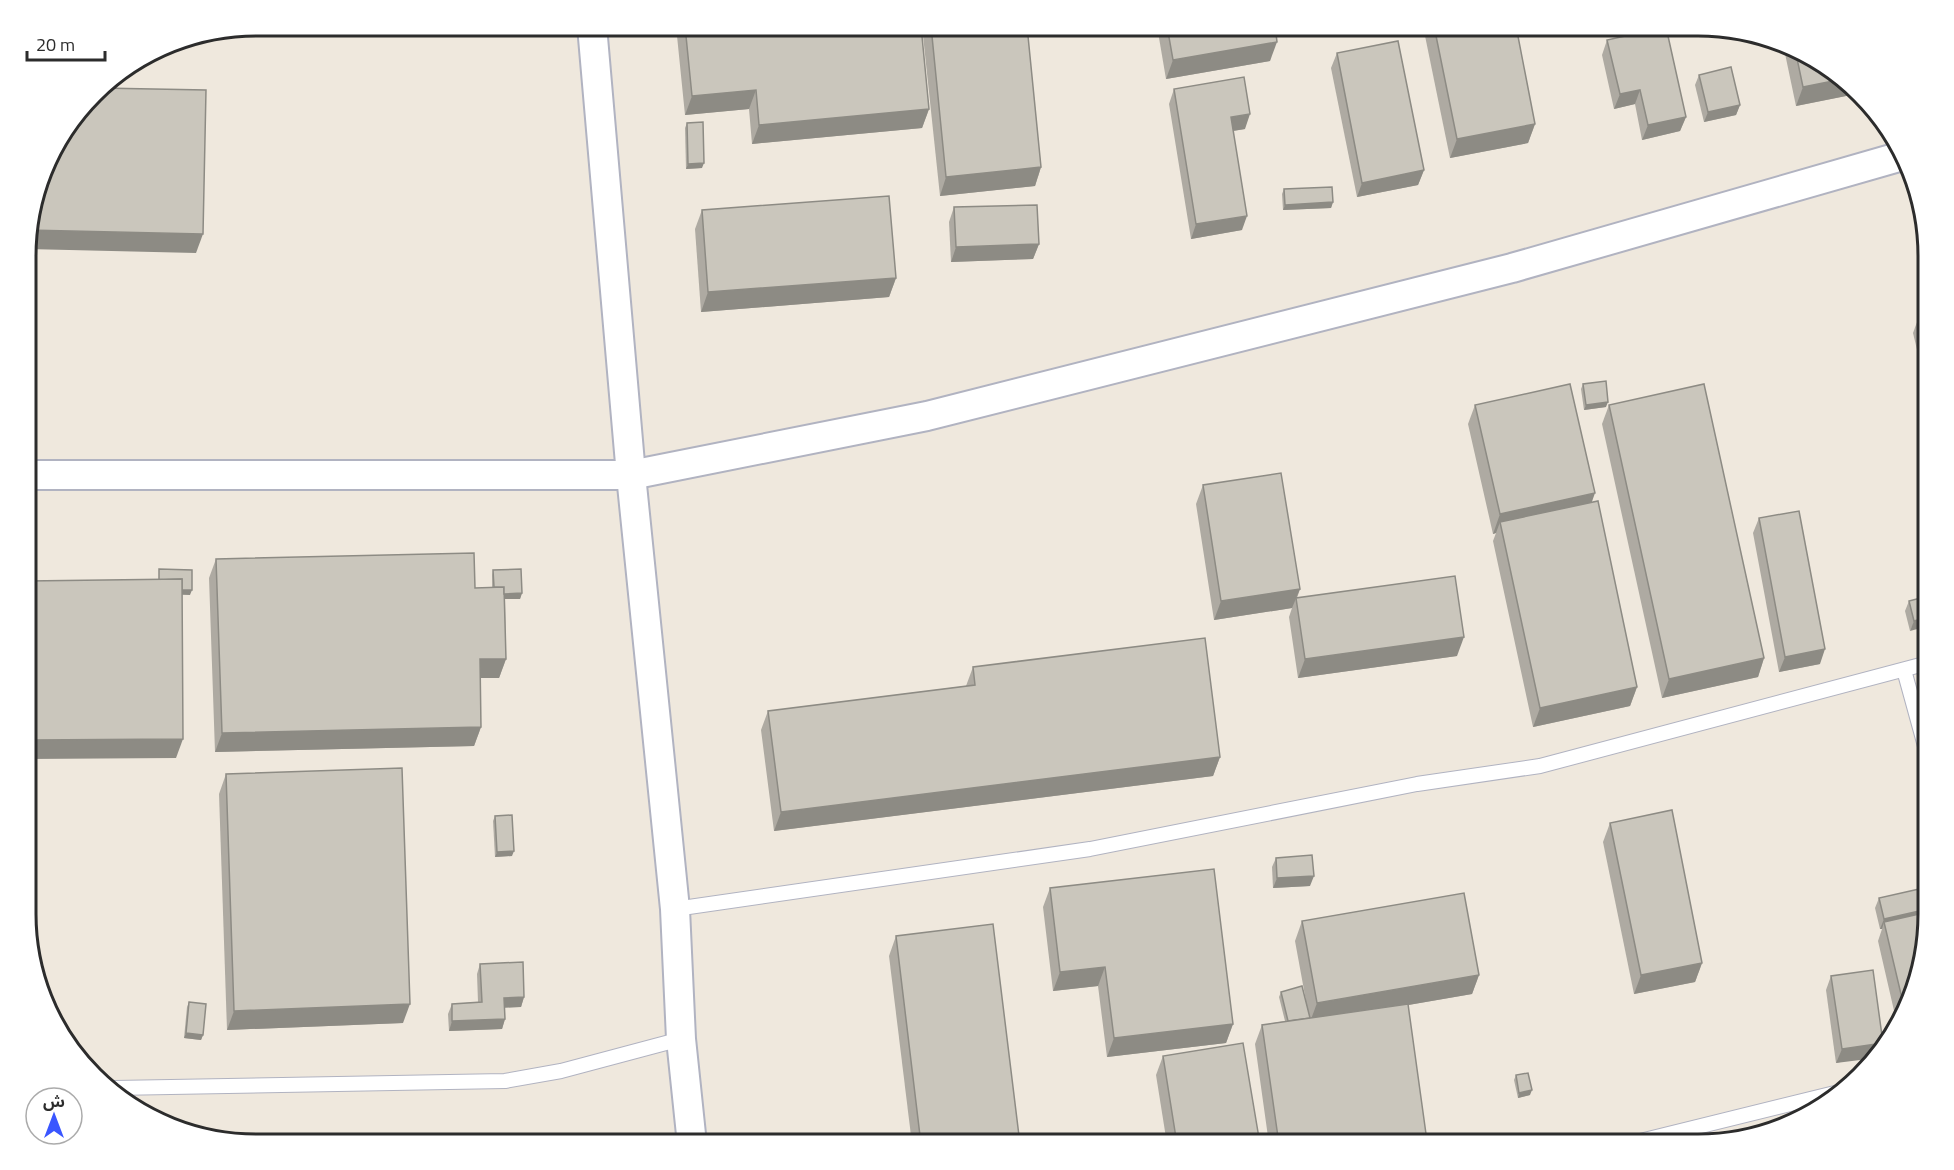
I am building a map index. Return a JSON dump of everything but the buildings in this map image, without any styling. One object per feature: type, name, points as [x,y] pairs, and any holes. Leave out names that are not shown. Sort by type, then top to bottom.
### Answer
[{"type":"street","points":[[593,36],[631,475],[675,909],[681,1039],[691,1134]]},
{"type":"street","points":[[36,475],[631,475],[927,416],[1512,268],[1895,158]]},
{"type":"lane","points":[[675,909],[1090,849],[1417,784],[1540,766],[1918,666]]},
{"type":"lane","points":[[1904,670],[1918,721]]},
{"type":"lane","points":[[121,1088],[505,1081],[561,1071],[681,1039]]},
{"type":"lane","points":[[1669,1134],[1820,1097]]}]
